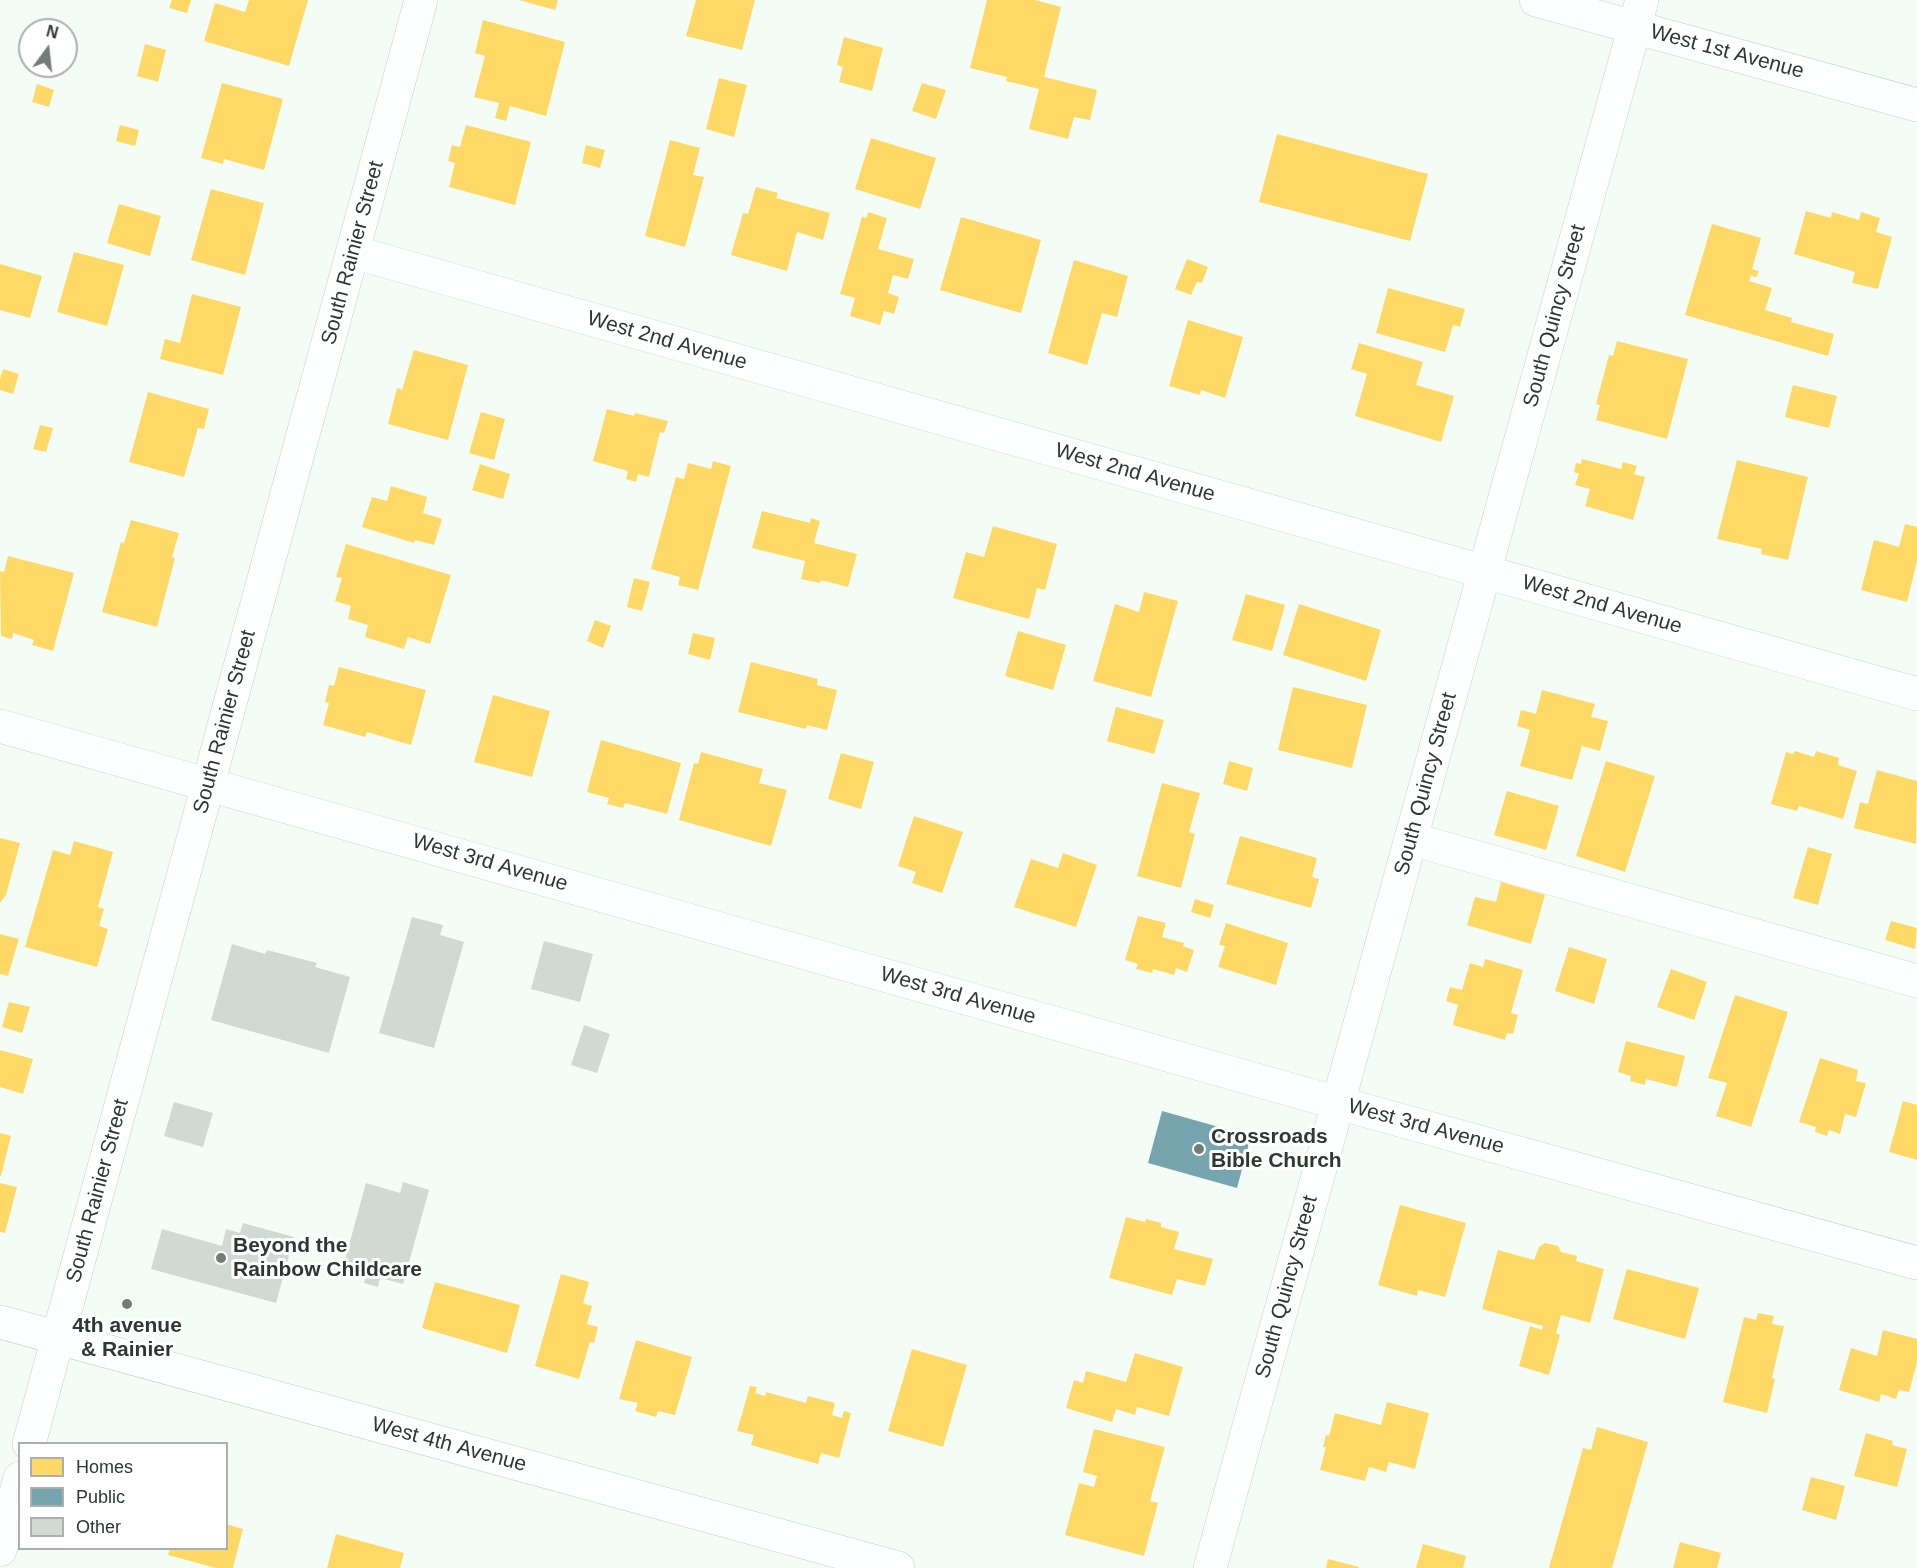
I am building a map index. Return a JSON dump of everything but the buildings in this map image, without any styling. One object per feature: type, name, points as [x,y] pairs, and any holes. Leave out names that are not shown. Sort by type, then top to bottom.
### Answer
[{"type":"street","name":"South Rainier Street","points":[[29,1442],[421,0]]},
{"type":"street","name":"West 1st Avenue","points":[[1536,0],[1639,13],[1917,105]]},
{"type":"street","name":"South Quincy Street","points":[[1210,1568],[1639,13]]},
{"type":"street","name":"West 2nd Avenue","points":[[353,252],[1917,694]]},
{"type":"street","name":"West 3rd Avenue","points":[[0,726],[1338,1103],[1917,1263]]},
{"type":"street","points":[[1411,839],[1917,981]]},
{"type":"street","name":"West 4th Avenue","points":[[0,1322],[898,1568]]},
{"type":"street","points":[[0,1550],[18,1485]]},
{"type":"place","name":"Crossroads Bible Church","points":[[1199,1149]]},
{"type":"place","name":"Beyond the Rainbow Childcare","points":[[221,1258]]},
{"type":"place","name":"4th avenue & Rainier","points":[[127,1304]]}]
